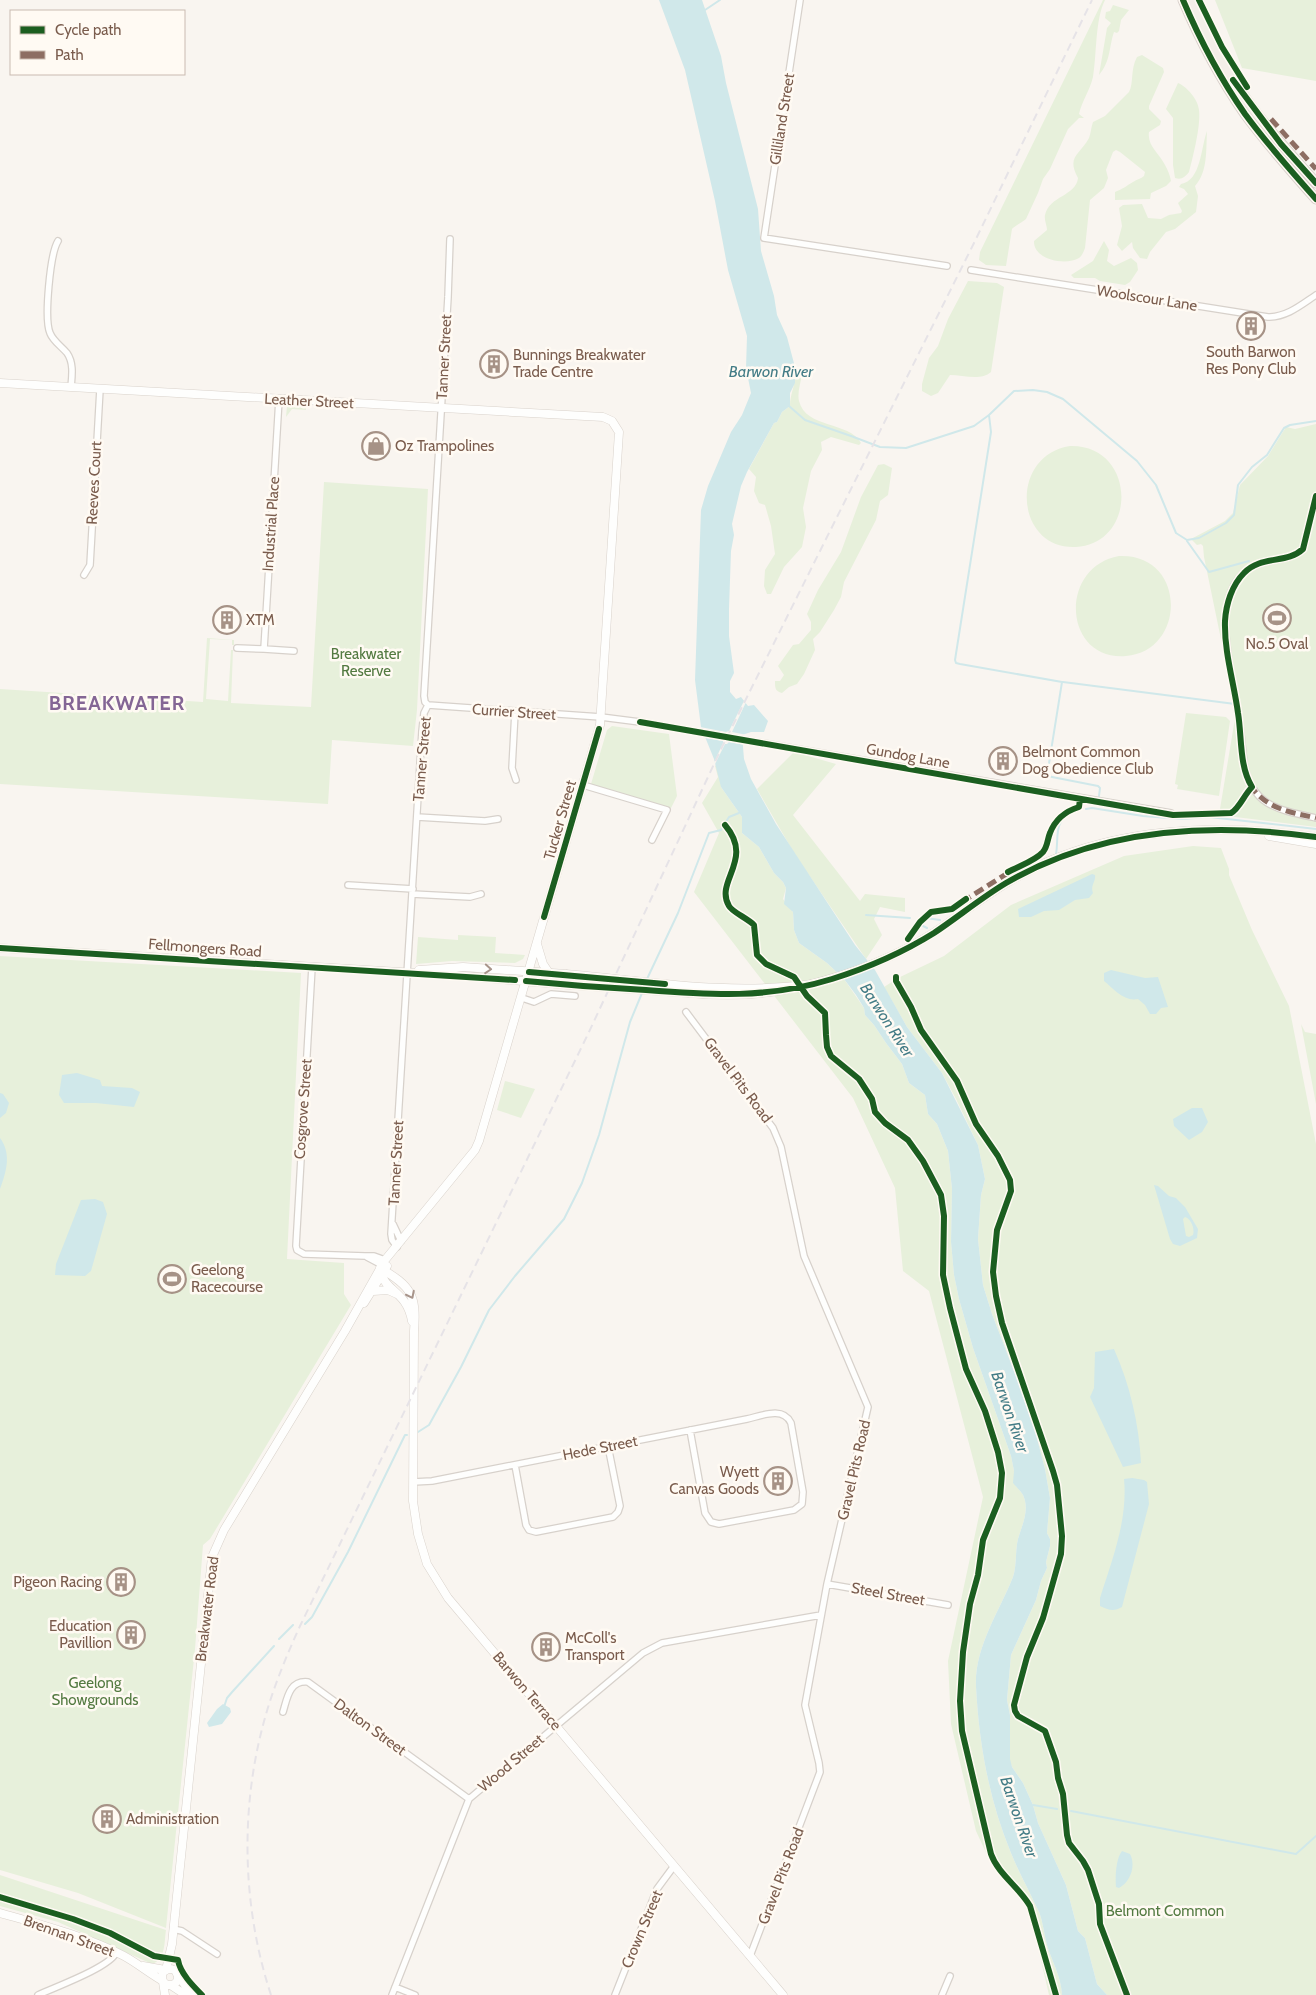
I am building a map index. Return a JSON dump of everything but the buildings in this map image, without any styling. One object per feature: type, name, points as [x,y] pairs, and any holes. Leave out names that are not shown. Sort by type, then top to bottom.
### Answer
[{"type":"main road","points":[[1183,0],[1206,48],[1234,98],[1277,155],[1316,199]]},
{"type":"main road","points":[[1191,0],[1215,50],[1239,90],[1281,144],[1316,183]]},
{"type":"street","name":"Gilliland Street","points":[[800,0],[764,238],[947,266]]},
{"type":"street","name":"Tanner Street","points":[[399,1245],[393,1222],[423,718],[428,705],[425,702],[424,696],[450,239]]},
{"type":"street","points":[[58,242],[52,256],[48,324],[54,339],[68,354],[71,361],[71,387]]},
{"type":"street","name":"Woolscour Lane","points":[[971,270],[1268,317],[1276,317],[1290,312],[1316,295]]},
{"type":"street","name":"Leather Street","points":[[0,383],[603,417],[612,421],[616,426]]},
{"type":"street","name":"Reeves Court","points":[[84,575],[90,566],[100,388]]},
{"type":"street","name":"Industrial Place","points":[[264,650],[279,399]]},
{"type":"street","name":"Tucker Street","points":[[351,1321],[363,1301],[373,1291],[383,1267],[477,1146],[522,998],[601,717],[619,443],[619,432],[616,426]]},
{"type":"street","points":[[1316,496],[1303,549],[1298,554],[1266,560],[1246,571],[1231,593],[1225,621],[1244,763],[1250,784],[1261,798],[1273,807],[1316,818]]},
{"type":"street","points":[[237,648],[294,651]]},
{"type":"street","name":"Currier Street","points":[[428,705],[601,717]]},
{"type":"street","points":[[515,712],[512,768],[516,780]]},
{"type":"street","name":"Gundog Lane","points":[[601,717],[747,740],[1171,813]]},
{"type":"street","points":[[583,785],[667,810],[652,840]]},
{"type":"street","points":[[417,817],[485,821],[498,819]]},
{"type":"street","points":[[526,981],[736,995],[775,992],[812,984],[854,971],[898,953],[935,932],[1005,884],[1036,868],[1070,854],[1111,841],[1150,834],[1202,830],[1284,833],[1316,837]]},
{"type":"street","points":[[1248,832],[1316,844]]},
{"type":"street","points":[[348,885],[470,898],[481,894]]},
{"type":"street","points":[[537,944],[543,964],[549,973]]},
{"type":"street","name":"Fellmongers Road","points":[[0,948],[408,972],[526,981]]},
{"type":"street","name":"Cosgrove Street","points":[[312,967],[296,1231],[297,1250],[304,1254],[365,1256],[383,1267]]},
{"type":"street","name":"Fellmongers Road","points":[[408,972],[425,969],[463,968],[529,972]]},
{"type":"street","points":[[529,972],[724,989],[761,989],[812,984]]},
{"type":"street","points":[[522,998],[534,1002],[551,994],[575,996]]},
{"type":"street","name":"Gravel Pits Road","points":[[686,1012],[773,1128],[781,1147],[804,1256],[868,1407],[827,1584],[805,1705],[820,1772],[750,1956]]},
{"type":"street","points":[[363,1301],[383,1267]]},
{"type":"street","name":"Barwon Terrace","points":[[383,1267],[410,1312],[414,1330]]},
{"type":"street","name":"Barwon Terrace","points":[[383,1267],[403,1283],[413,1298],[416,1310],[414,1330],[413,1501],[418,1534],[427,1564],[448,1598],[783,1995]]},
{"type":"street","points":[[373,1291],[389,1291],[404,1300]]},
{"type":"street","name":"Breakwater Road","points":[[171,1971],[173,1929],[212,1557],[224,1530],[351,1321]]},
{"type":"street","name":"Hede Street","points":[[413,1482],[432,1481],[779,1412],[786,1415],[790,1423],[804,1497],[802,1504],[794,1510],[719,1524],[711,1522],[705,1513],[690,1430]]},
{"type":"street","points":[[515,1464],[526,1525],[530,1530],[536,1532],[565,1527],[613,1517],[618,1512],[620,1506],[608,1446]]},
{"type":"street","name":"Steel Street","points":[[827,1584],[948,1605]]},
{"type":"street","name":"Wood Street","points":[[392,1995],[469,1799],[643,1653],[662,1644],[821,1615]]},
{"type":"street","name":"Dalton Street","points":[[283,1712],[292,1687],[299,1682],[308,1682],[469,1799]]},
{"type":"street","name":"Crown Street","points":[[615,1995],[657,1889],[674,1866]]},
{"type":"street","name":"Brennan Street","points":[[0,1912],[73,1934],[136,1963],[151,1968],[171,1971]]},
{"type":"street","points":[[173,1929],[181,1930],[217,1954]]},
{"type":"street","points":[[38,1995],[100,1967],[113,1958],[116,1953]]},
{"type":"street","name":"Brennan Street","points":[[136,1963],[186,1995]]},
{"type":"street","points":[[167,1995],[162,1974],[171,1971]]},
{"type":"street","points":[[167,1995],[172,1986],[178,1981],[171,1971]]},
{"type":"street","points":[[171,1971],[192,1995]]},
{"type":"street","points":[[942,1995],[950,1976]]},
{"type":"street","points":[[395,1987],[416,1995]]},
{"type":"street","points":[[52,1989],[55,1995]]},
{"type":"green space","points":[[1103,0],[1105,0],[1099,17],[1093,77],[1079,114],[1084,118],[1079,118],[1068,129],[1050,169],[1043,179],[1026,219],[1012,229],[1006,266],[986,265],[979,260],[980,252]]},
{"type":"green space","points":[[1215,0],[1316,0],[1316,81],[1242,68]]},
{"type":"green space","points":[[1113,5],[1129,10],[1121,20],[1119,31],[1117,33],[1114,32],[1108,59],[1099,75],[1107,28],[1111,23],[1105,18],[1106,12],[1110,11]]},
{"type":"green space","points":[[1142,55],[1163,68],[1164,72],[1149,106],[1149,109],[1161,121],[1160,125],[1149,132],[1149,137],[1169,173],[1171,181],[1166,186],[1151,193],[1150,199],[1115,200],[1115,192],[1143,177],[1145,172],[1116,150],[1113,152],[1106,170],[1108,178],[1104,188],[1090,200],[1085,248],[1082,255],[1079,258],[1066,261],[1051,260],[1044,257],[1035,248],[1034,241],[1047,230],[1045,215],[1047,209],[1073,189],[1078,178],[1073,165],[1074,160],[1089,138],[1093,122],[1105,116],[1129,92],[1135,62],[1137,57]]},
{"type":"green space","points":[[1178,83],[1188,90],[1194,98],[1198,106],[1199,116],[1189,172],[1180,179],[1175,178],[1173,165],[1173,118],[1166,109]]},
{"type":"green space","points":[[1207,131],[1204,167],[1195,186],[1198,196],[1196,212],[1175,229],[1166,232],[1150,252],[1147,259],[1140,258],[1133,248],[1132,242],[1122,251],[1117,245],[1122,226],[1119,208],[1123,205],[1142,204],[1148,218],[1161,219],[1169,215],[1181,213],[1182,211],[1178,203],[1188,194],[1179,187],[1193,177]]},
{"type":"green space","points":[[1104,241],[1109,250],[1107,261],[1114,266],[1131,258],[1137,263],[1138,270],[1130,282],[1125,285],[1100,281],[1095,278],[1074,278],[1071,275],[1093,261]]},
{"type":"green space","points":[[968,281],[997,283],[1004,287],[991,372],[977,377],[950,375],[938,393],[931,396],[922,391],[929,358],[938,346],[948,319]]},
{"type":"green space","points":[[796,371],[802,374],[799,401],[803,410],[819,421],[847,431],[861,443],[859,445],[831,437],[821,442],[822,450],[811,471],[803,508],[806,527],[802,547],[784,567],[771,594],[767,594],[764,586],[765,570],[775,554],[771,526],[765,505],[759,503],[754,491],[756,477],[749,469],[774,423],[777,422],[782,412],[790,406]]},
{"type":"green space","points":[[287,406],[306,406],[306,410],[292,409],[286,417]]},
{"type":"green space","points":[[1316,424],[1316,827],[1219,815],[1236,712],[1203,546],[1201,544],[1197,545],[1191,539],[1225,521],[1233,513],[1240,485],[1268,456],[1286,427],[1295,429]]},
{"type":"green space","points":[[1070,446],[1092,450],[1108,460],[1118,476],[1121,494],[1119,513],[1111,529],[1097,541],[1076,547],[1056,544],[1041,534],[1031,519],[1027,501],[1029,483],[1036,466],[1050,453]]},
{"type":"green space","points":[[884,464],[892,468],[888,495],[880,501],[876,520],[844,582],[841,597],[820,632],[813,639],[815,650],[804,674],[797,684],[789,687],[782,693],[775,686],[775,681],[780,681],[784,675],[778,666],[793,645],[799,644],[811,630],[811,622],[807,614],[818,590],[841,552],[861,497],[878,465]]},
{"type":"green space","name":"Breakwater Reserve","points":[[324,482],[428,489],[417,710],[413,746],[332,740],[328,804],[0,784],[0,689],[203,702],[207,638],[234,640],[234,645],[232,645],[232,640],[210,639],[206,699],[228,701],[231,650],[233,650],[231,703],[311,707]]},
{"type":"green space","points":[[1119,556],[1141,559],[1157,570],[1167,585],[1171,603],[1169,621],[1160,638],[1146,650],[1126,656],[1105,654],[1090,644],[1080,629],[1076,612],[1078,594],[1086,577],[1099,564]]},
{"type":"green space","points":[[1186,713],[1226,717],[1230,721],[1219,796],[1177,789],[1178,785],[1175,784]]},
{"type":"green space","points":[[612,726],[669,734],[677,796],[671,808],[591,784],[607,730]]},
{"type":"green space","points":[[743,744],[743,751],[721,787],[742,817],[742,833],[759,847],[774,873],[783,882],[786,888],[783,899],[793,912],[794,930],[799,943],[827,963],[844,979],[864,1008],[865,1015],[902,1064],[909,1083],[925,1095],[928,1114],[937,1124],[948,1151],[952,1189],[951,1242],[954,1275],[959,1299],[973,1348],[1011,1456],[1014,1483],[1023,1495],[1026,1506],[1025,1517],[1017,1544],[1013,1577],[983,1644],[979,1658],[976,1687],[980,1730],[986,1772],[1003,1833],[1042,1920],[1047,1945],[1060,1982],[1062,1995],[1049,1995],[1028,1912],[1016,1888],[988,1857],[976,1831],[951,1724],[948,1661],[983,1497],[929,1291],[903,1271],[895,1188],[853,1098],[694,892],[719,833],[702,803],[718,777],[715,766]]},
{"type":"green space","points":[[794,752],[836,764],[793,815],[860,901],[865,894],[905,898],[905,912],[880,907],[874,919],[882,935],[866,959],[794,853],[757,789]]},
{"type":"green space","name":"Belmont Common","points":[[1193,846],[1221,848],[1229,869],[1229,875],[1252,930],[1289,1006],[1316,1144],[1316,1995],[1107,1995],[1097,1984],[1085,1938],[1078,1931],[1066,1885],[1038,1823],[1033,1805],[1009,1759],[1010,1715],[1007,1700],[1011,1655],[1036,1600],[1047,1568],[1046,1562],[1050,1546],[1050,1539],[1047,1533],[1050,1498],[1035,1431],[983,1285],[978,1239],[981,1195],[985,1179],[978,1145],[942,1073],[907,1027],[884,987],[898,978],[944,956],[1011,905],[1124,856]]},
{"type":"green space","points":[[458,935],[496,937],[495,953],[525,955],[523,959],[515,963],[452,961],[416,964],[418,937],[458,940]]},
{"type":"green space","name":"Geelong Racecourse","points":[[0,956],[301,973],[287,1259],[344,1263],[344,1294],[351,1305],[210,1539],[203,1545],[195,1649],[166,1928],[78,1893],[0,1870]]},
{"type":"green space","points":[[1301,1024],[1305,1032],[1316,1034],[1316,1104]]},
{"type":"green space","points":[[505,1081],[535,1089],[521,1118],[497,1110]]},
{"type":"green space","points":[[0,1875],[166,1930],[160,1958],[152,1964],[58,1922],[0,1906]]},
{"type":"water","name":"Barwon River","points":[[659,0],[702,0],[721,56],[758,209],[761,251],[774,296],[777,315],[787,337],[795,367],[795,383],[790,393],[790,406],[782,412],[777,422],[774,423],[747,472],[741,486],[732,524],[734,535],[731,551],[729,636],[734,673],[730,681],[730,692],[736,699],[741,697],[748,706],[754,705],[768,721],[764,732],[751,732],[742,735],[744,759],[751,779],[776,824],[855,945],[875,970],[907,1027],[942,1073],[978,1145],[985,1179],[981,1195],[978,1239],[983,1285],[1035,1431],[1050,1498],[1047,1533],[1050,1539],[1050,1546],[1046,1562],[1047,1568],[1036,1600],[1011,1655],[1007,1700],[1010,1715],[1010,1759],[1012,1767],[1023,1783],[1033,1805],[1038,1823],[1066,1885],[1078,1931],[1085,1938],[1097,1984],[1107,1995],[1062,1995],[1060,1982],[1047,1945],[1040,1916],[1003,1833],[986,1772],[977,1708],[976,1673],[983,1644],[1013,1577],[1017,1544],[1025,1517],[1026,1506],[1023,1495],[1013,1483],[1014,1471],[1011,1456],[973,1348],[959,1299],[954,1275],[951,1242],[952,1189],[948,1151],[937,1124],[928,1114],[925,1095],[909,1083],[902,1064],[865,1015],[864,1008],[856,995],[844,979],[827,963],[799,943],[794,930],[793,912],[784,904],[786,888],[774,873],[759,847],[742,833],[742,817],[721,787],[714,759],[701,727],[695,680],[701,510],[708,486],[731,432],[742,415],[751,393],[746,368],[747,336],[728,270],[715,201],[685,70]]},
{"type":"water","points":[[1092,874],[1095,875],[1092,888],[1093,893],[1089,898],[1075,900],[1059,910],[1044,911],[1031,917],[1019,917],[1018,909]]},
{"type":"water","points":[[1111,970],[1145,978],[1158,977],[1168,1007],[1161,1008],[1156,1014],[1150,1014],[1145,1005],[1138,999],[1124,997],[1104,981],[1104,973]]},
{"type":"water","points":[[77,1073],[100,1080],[102,1086],[132,1088],[140,1092],[134,1107],[96,1103],[64,1103],[59,1095],[62,1075]]},
{"type":"water","points":[[0,1093],[3,1094],[9,1103],[6,1113],[0,1118]]},
{"type":"water","points":[[1192,1108],[1202,1108],[1208,1122],[1202,1132],[1189,1140],[1174,1126],[1173,1119]]},
{"type":"water","points":[[0,1138],[6,1150],[7,1163],[0,1189]]},
{"type":"water","points":[[1154,1185],[1158,1186],[1169,1196],[1176,1198],[1185,1207],[1198,1229],[1197,1238],[1180,1246],[1173,1244]],"holes":[[[1187,1218],[1193,1227],[1193,1235],[1189,1237],[1186,1236],[1183,1219]]]},
{"type":"water","points":[[95,1199],[103,1202],[107,1214],[91,1271],[85,1276],[55,1275],[56,1264],[81,1200]]},
{"type":"water","points":[[1114,1349],[1129,1391],[1136,1419],[1140,1448],[1141,1463],[1123,1467],[1090,1397],[1094,1388],[1095,1352]]},
{"type":"water","points":[[1132,1478],[1147,1482],[1149,1504],[1122,1607],[1111,1610],[1100,1606],[1100,1598],[1118,1540],[1124,1510],[1124,1479]]},
{"type":"water","points":[[223,1704],[230,1708],[231,1712],[222,1724],[209,1727],[207,1723]]},
{"type":"water","points":[[1122,1851],[1130,1854],[1132,1868],[1127,1882],[1119,1888],[1116,1887],[1116,1873],[1118,1858]]},
{"type":"pier","points":[[745,699],[747,700],[732,732],[747,735],[744,736],[745,745],[729,742],[725,744],[713,768],[723,741],[702,737],[700,727],[729,731]]},
{"type":"waterway","points":[[705,10],[720,0]]},
{"type":"waterway","points":[[789,406],[805,420],[880,447],[906,448],[974,426],[989,415],[1014,391],[1033,390],[1047,392],[1063,399],[1137,461],[1156,485],[1176,533],[1187,540],[1199,538],[1226,523],[1234,515],[1238,485],[1252,467],[1267,455],[1284,428],[1290,425],[1316,421]]},
{"type":"waterway","points":[[989,415],[991,432],[955,660],[956,663],[960,664],[1062,682],[1047,776],[1098,786],[1100,788],[1099,796]]},
{"type":"waterway","points":[[1187,541],[1209,572],[1249,561]]},
{"type":"waterway","points":[[1063,682],[1235,704]]},
{"type":"waterway","points":[[1086,809],[1092,808],[1143,816],[1181,819],[1209,817],[1316,829]]},
{"type":"waterway","points":[[647,979],[678,913],[709,833],[721,830],[729,817],[739,813]]},
{"type":"waterway","points":[[1056,854],[1059,825],[1066,816],[1072,813]]},
{"type":"waterway","points":[[866,915],[910,918]]},
{"type":"waterway","points":[[926,918],[940,920]]},
{"type":"waterway","points":[[921,925],[927,928]]},
{"type":"waterway","points":[[418,1432],[429,1425],[461,1367],[489,1310],[515,1276],[564,1219],[582,1183],[599,1135],[630,1022],[642,993]]},
{"type":"waterway","points":[[305,1624],[312,1617],[348,1552],[405,1435],[407,1435]]},
{"type":"waterway","points":[[279,1639],[293,1625]]},
{"type":"waterway","points":[[224,1707],[227,1698],[274,1646]]},
{"type":"waterway","points":[[1033,1805],[1057,1809]]},
{"type":"waterway","points":[[1071,1811],[1296,1854],[1316,1836]]},
{"type":"railway","points":[[271,1995],[262,1963],[250,1896],[248,1829],[250,1795],[262,1729],[284,1664],[300,1626],[588,1034],[722,747],[973,245],[1092,0]]},
{"type":"marked path","points":[[1271,119],[1316,169]]},
{"type":"marked path","points":[[1250,785],[1256,793],[1271,804],[1288,811],[1316,818]]},
{"type":"marked path","points":[[962,902],[1011,871]]},
{"type":"cycle path","points":[[1183,0],[1211,58],[1245,114],[1316,199]]},
{"type":"cycle path","points":[[1199,0],[1222,47],[1247,87]]},
{"type":"cycle path","points":[[1233,80],[1281,144],[1316,183]]},
{"type":"cycle path","points":[[640,722],[1173,815],[1231,813],[1237,808],[1252,787],[1243,761],[1238,713],[1226,644],[1225,621],[1228,602],[1236,583],[1251,567],[1266,561],[1289,557],[1303,549],[1316,496]]},
{"type":"cycle path","points":[[544,917],[599,729]]},
{"type":"cycle path","points":[[1008,872],[1031,861],[1043,852],[1055,824],[1065,814],[1079,807],[1080,799]]},
{"type":"cycle path","points":[[725,825],[733,838],[736,849],[735,859],[726,888],[726,897],[729,906],[754,925],[757,955],[766,964],[794,977],[807,996],[825,1013],[827,1047],[831,1056],[859,1079],[872,1099],[875,1112],[885,1123],[908,1140],[923,1161],[941,1195],[944,1216],[943,1275],[950,1308],[966,1369],[985,1411],[998,1452],[1002,1473],[1000,1498],[983,1540],[978,1575],[970,1604],[963,1652],[960,1701],[962,1731],[991,1854],[998,1868],[1030,1906],[1056,1995]]},
{"type":"cycle path","points":[[526,981],[717,994],[762,993],[785,990],[832,979],[897,953],[934,933],[1006,883],[1042,865],[1079,850],[1117,840],[1196,830],[1276,832],[1316,837]]},
{"type":"cycle path","points":[[908,939],[920,922],[931,912],[952,909],[966,899]]},
{"type":"cycle path","points":[[0,948],[515,980]]},
{"type":"cycle path","points":[[529,972],[665,984]]},
{"type":"cycle path","points":[[896,977],[896,981],[911,1007],[921,1030],[957,1081],[976,1124],[998,1156],[1010,1180],[1011,1191],[997,1230],[993,1272],[996,1296],[1002,1323],[1057,1485],[1062,1536],[1061,1554],[1043,1618],[1027,1657],[1014,1705],[1018,1716],[1045,1731],[1056,1762],[1063,1794],[1069,1843],[1088,1870],[1099,1904],[1100,1924],[1127,1995]]},
{"type":"cycle path","points":[[0,1897],[73,1919],[110,1933],[154,1956],[178,1960],[184,1974],[202,1995]]},
{"type":"place","name":"South Barwon Res Pony Club","points":[[1251,326]]},
{"type":"place","name":"Bunnings Breakwater Trade Centre","points":[[494,364]]},
{"type":"place","name":"Oz Trampolines","points":[[376,446]]},
{"type":"place","name":"No.5 Oval","points":[[1277,618]]},
{"type":"place","name":"XTM","points":[[227,620]]},
{"type":"place","name":"Belmont Common Dog Obedience Club","points":[[1003,761]]},
{"type":"place","name":"Geelong Racecourse","points":[[172,1279]]},
{"type":"place","name":"Wyett Canvas Goods","points":[[778,1481]]},
{"type":"place","name":"Pigeon Racing","points":[[121,1582]]},
{"type":"place","name":"Education Pavillion","points":[[131,1635]]},
{"type":"place","name":"McColl's Transport","points":[[546,1647]]},
{"type":"place","name":"Administration","points":[[107,1819]]},
{"type":"district","name":"BREAKWATER","points":[[117,703]]},
{"type":"park label","name":"Geelong Showgrounds","points":[[95,1692]]}]
